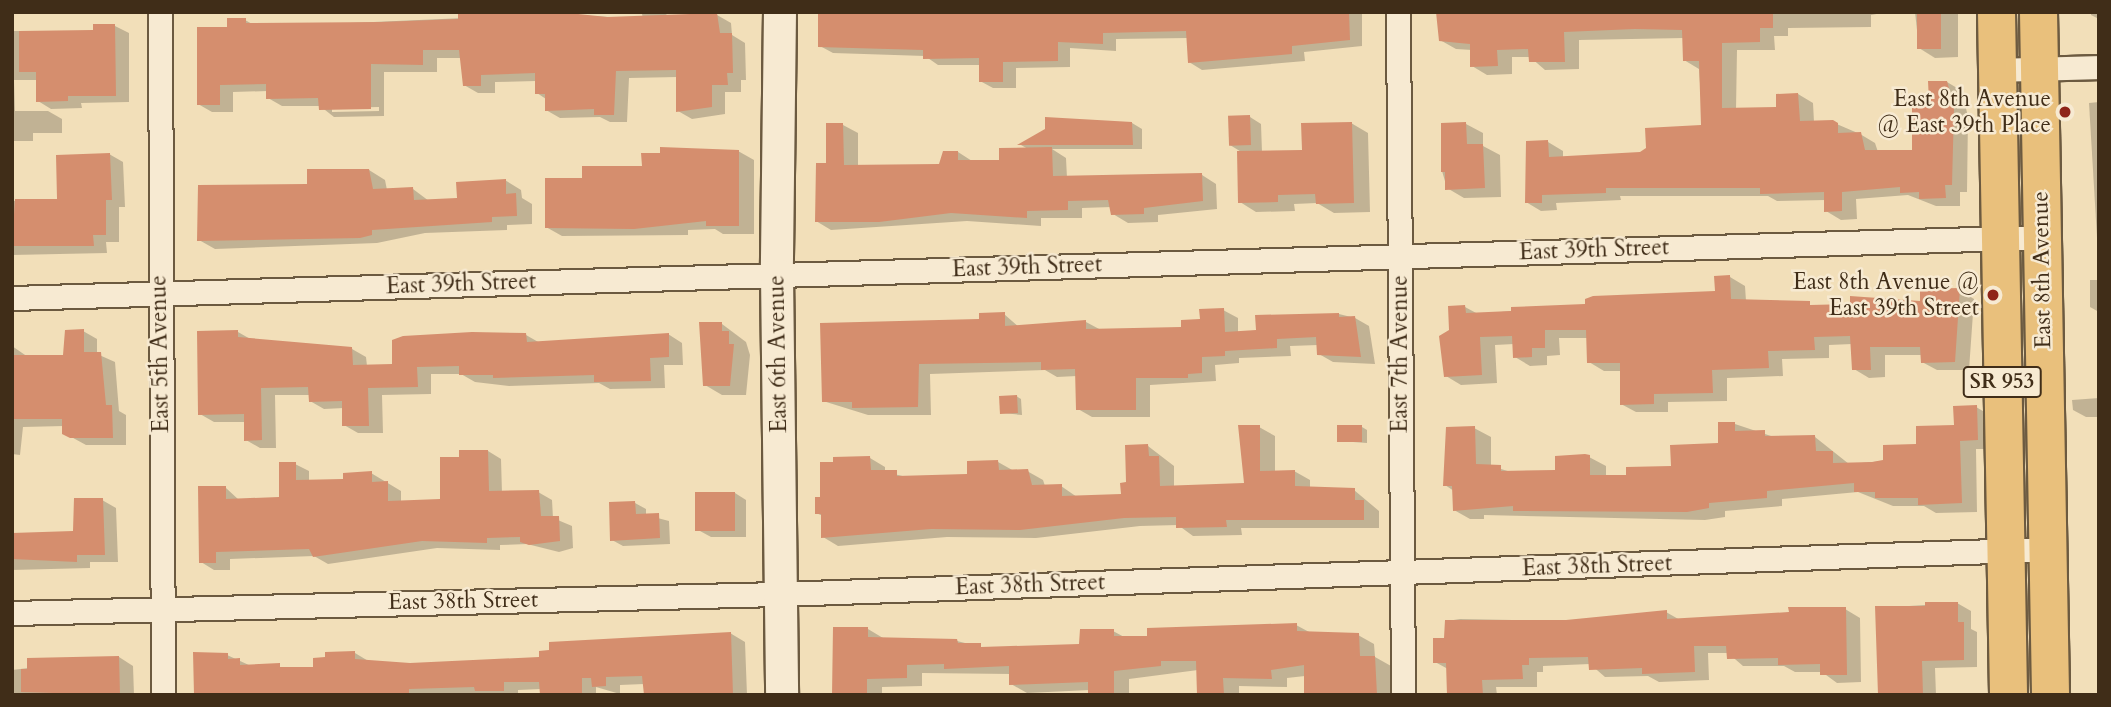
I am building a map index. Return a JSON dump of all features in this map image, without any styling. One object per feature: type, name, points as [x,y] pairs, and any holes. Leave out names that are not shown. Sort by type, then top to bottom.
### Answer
[{"type":"main road","name":"East 8th Avenue","points":[[1996,12],[2008,695]]},
{"type":"main road","name":"East 8th Avenue","points":[[2038,12],[2050,695]]},
{"type":"street","name":"East 5th Avenue","points":[[160,12],[159,293],[163,695]]},
{"type":"street","name":"East 6th Avenue","points":[[780,12],[777,275],[782,695]]},
{"type":"street","name":"East 7th Avenue","points":[[1398,12],[1398,573],[1403,695]]},
{"type":"street","points":[[1997,70],[2099,67]]},
{"type":"street","name":"East 39th Street","points":[[12,298],[2042,237]]},
{"type":"street","name":"East 38th Street","points":[[12,613],[163,607],[780,594],[2048,549]]},
{"type":"building","points":[[559,12],[607,17],[717,13],[720,33],[732,33],[733,73],[727,73],[728,85],[712,85],[712,107],[676,112],[676,70],[616,71],[614,115],[594,115],[594,109],[545,111],[545,94],[535,94],[535,73],[481,75],[481,86],[463,86],[459,50],[423,50],[423,65],[371,64],[371,109],[319,110],[318,98],[266,99],[266,84],[220,85],[220,105],[197,105],[197,27],[227,27],[227,18],[246,18],[246,23],[381,22],[458,19],[458,14]]},
{"type":"building","points":[[818,12],[1349,12],[1350,40],[1292,46],[1292,54],[1188,63],[1186,31],[1103,33],[1103,44],[1058,42],[1058,61],[1003,62],[1003,82],[979,82],[979,58],[923,59],[923,50],[818,47]]},
{"type":"building","points":[[1436,12],[1773,12],[1773,28],[1760,28],[1760,42],[1722,43],[1722,108],[1776,107],[1776,94],[1798,93],[1800,121],[1833,120],[1838,123],[1838,133],[1861,132],[1865,150],[1912,150],[1912,103],[1929,102],[1928,81],[1947,81],[1954,108],[1952,185],[1945,185],[1946,198],[1919,199],[1919,192],[1900,193],[1900,187],[1842,192],[1842,211],[1824,212],[1824,192],[1760,194],[1760,188],[1606,188],[1606,193],[1542,195],[1542,203],[1525,203],[1526,141],[1548,140],[1549,157],[1640,152],[1646,148],[1645,128],[1701,125],[1699,61],[1683,61],[1682,30],[1635,29],[1564,32],[1565,62],[1529,62],[1528,49],[1497,50],[1498,66],[1470,67],[1470,44],[1439,41]]},
{"type":"building","points":[[1917,12],[1941,12],[1941,49],[1917,49]]},
{"type":"building","points":[[93,24],[115,24],[116,96],[68,96],[68,101],[36,102],[36,72],[19,72],[19,31],[93,30]]},
{"type":"building","points":[[1250,115],[1251,145],[1229,146],[1228,116]]},
{"type":"building","points":[[1045,117],[1132,122],[1133,145],[1017,145],[1045,129]]},
{"type":"building","points":[[1352,122],[1354,203],[1316,204],[1315,194],[1278,195],[1278,202],[1238,203],[1237,151],[1302,150],[1301,123]]},
{"type":"building","points":[[1466,122],[1467,144],[1483,144],[1485,188],[1445,190],[1445,172],[1441,172],[1441,123]]},
{"type":"building","points":[[826,123],[843,123],[844,165],[939,164],[943,151],[958,151],[958,160],[999,160],[999,148],[1052,147],[1053,176],[1202,173],[1203,201],[1144,208],[1144,214],[1111,215],[1108,200],[1068,201],[1068,210],[1027,211],[1027,218],[951,213],[879,222],[815,222],[816,163],[826,163]]},
{"type":"building","points":[[660,147],[739,150],[739,226],[706,226],[706,221],[634,229],[545,228],[545,178],[582,178],[582,166],[642,166],[641,153],[660,153]]},
{"type":"building","points":[[110,153],[112,200],[106,200],[106,235],[93,235],[94,246],[12,246],[15,199],[57,199],[56,155]]},
{"type":"building","points":[[307,169],[369,169],[373,189],[413,187],[414,200],[457,198],[456,182],[506,179],[506,194],[516,193],[517,216],[492,217],[492,222],[372,230],[372,235],[360,238],[197,241],[198,185],[307,184]]},
{"type":"building","points":[[1730,275],[1731,299],[1810,301],[1810,305],[1850,304],[1850,296],[1920,301],[1920,289],[1960,288],[1955,362],[1921,363],[1920,347],[1870,347],[1871,370],[1852,370],[1850,336],[1814,337],[1815,350],[1768,351],[1769,368],[1712,370],[1713,393],[1654,394],[1654,404],[1620,405],[1620,363],[1587,363],[1586,330],[1545,330],[1545,348],[1532,348],[1532,357],[1513,358],[1512,336],[1480,337],[1482,375],[1444,377],[1439,336],[1449,330],[1448,306],[1465,305],[1466,313],[1511,311],[1511,307],[1585,304],[1585,299],[1593,296],[1715,291],[1714,276]]},
{"type":"building","points":[[1224,308],[1225,332],[1256,330],[1255,315],[1339,313],[1339,317],[1355,316],[1361,357],[1317,355],[1316,337],[1277,339],[1277,348],[1225,351],[1225,356],[1202,357],[1202,373],[1188,374],[1188,378],[1136,378],[1136,410],[1076,410],[1075,369],[1041,370],[1041,362],[919,364],[918,407],[852,408],[852,402],[822,402],[820,323],[979,319],[979,313],[1005,312],[1005,326],[1086,320],[1086,329],[1181,327],[1181,320],[1200,319],[1199,309]]},
{"type":"building","points":[[699,322],[722,322],[722,331],[729,331],[729,344],[734,344],[730,386],[703,386]]},
{"type":"building","points":[[84,329],[84,352],[101,352],[106,405],[112,405],[113,438],[70,438],[62,434],[62,419],[12,419],[12,355],[63,355],[65,330]]},
{"type":"building","points":[[238,330],[238,337],[352,347],[353,365],[392,364],[392,340],[403,336],[472,332],[526,333],[527,342],[669,333],[669,357],[650,358],[651,381],[594,382],[594,375],[493,378],[493,375],[459,375],[459,366],[417,367],[418,387],[368,388],[369,426],[342,426],[342,401],[309,402],[308,387],[261,388],[262,440],[244,441],[244,414],[198,415],[197,331]]},
{"type":"building","points":[[1017,395],[1018,413],[1000,414],[999,396]]},
{"type":"building","points":[[1977,405],[1978,440],[1960,441],[1962,503],[1918,505],[1918,498],[1875,498],[1875,492],[1854,492],[1854,483],[1767,491],[1767,498],[1709,503],[1709,508],[1687,512],[1513,511],[1513,506],[1453,511],[1452,486],[1443,486],[1446,427],[1475,426],[1476,464],[1501,465],[1501,471],[1555,470],[1555,456],[1585,454],[1590,455],[1590,475],[1626,475],[1626,467],[1671,466],[1670,445],[1718,443],[1718,422],[1735,422],[1735,431],[1765,430],[1765,436],[1815,435],[1816,451],[1833,451],[1833,463],[1883,460],[1883,445],[1916,444],[1916,426],[1954,425],[1953,406]]},
{"type":"building","points":[[1238,425],[1260,425],[1260,471],[1295,470],[1295,486],[1355,488],[1355,500],[1364,500],[1364,520],[1226,520],[1227,527],[1176,528],[1176,517],[1124,518],[1020,530],[931,529],[821,538],[821,514],[815,514],[815,497],[820,497],[820,462],[833,462],[833,457],[870,456],[871,470],[897,470],[897,476],[967,474],[967,461],[998,460],[999,470],[1028,469],[1032,485],[1062,484],[1062,496],[1121,494],[1120,483],[1126,482],[1125,445],[1148,444],[1149,456],[1159,456],[1160,486],[1244,483]]},
{"type":"building","points":[[1337,425],[1362,425],[1362,442],[1337,442]]},
{"type":"building","points":[[459,450],[488,450],[489,491],[539,490],[541,516],[559,516],[560,541],[529,545],[520,542],[520,537],[487,538],[487,543],[422,541],[313,557],[309,549],[216,552],[216,563],[199,563],[198,486],[226,486],[226,499],[279,497],[279,462],[296,462],[296,480],[343,479],[343,473],[372,471],[372,482],[388,481],[388,501],[440,499],[440,457],[459,457]]},
{"type":"building","points":[[695,492],[735,492],[735,531],[695,531]]},
{"type":"building","points":[[74,498],[103,498],[105,555],[77,555],[77,562],[12,559],[12,533],[73,531]]},
{"type":"building","points":[[635,501],[636,514],[659,513],[660,538],[610,541],[609,502]]},
{"type":"building","points":[[1925,602],[1958,602],[1958,622],[1964,622],[1964,660],[1922,661],[1923,695],[1878,695],[1875,606],[1925,606]]},
{"type":"building","points":[[1788,607],[1846,607],[1847,675],[1820,675],[1820,664],[1778,665],[1778,658],[1727,659],[1726,646],[1694,646],[1695,672],[1642,674],[1642,668],[1589,670],[1588,657],[1529,658],[1529,665],[1522,665],[1523,679],[1482,680],[1483,695],[1447,695],[1446,663],[1433,663],[1433,638],[1444,638],[1445,620],[1566,620],[1667,610],[1667,619],[1789,612]]},
{"type":"building","points":[[1297,623],[1297,631],[1359,633],[1360,656],[1375,656],[1377,695],[1304,695],[1304,665],[1271,670],[1272,679],[1223,678],[1224,695],[1197,695],[1196,661],[1161,661],[1161,666],[1114,671],[1114,694],[1088,695],[1088,682],[1009,685],[1009,666],[944,669],[944,664],[907,665],[907,678],[867,679],[867,695],[832,695],[833,627],[868,627],[868,637],[957,639],[958,643],[981,643],[981,647],[1079,644],[1080,629],[1114,629],[1114,636],[1147,636],[1147,628]]},
{"type":"building","points":[[731,632],[733,695],[644,695],[642,676],[606,677],[606,686],[592,687],[591,678],[582,678],[582,695],[540,695],[539,682],[504,682],[504,691],[475,691],[474,687],[409,689],[409,695],[194,695],[193,652],[228,653],[228,659],[240,658],[240,665],[280,663],[280,667],[313,667],[313,658],[325,657],[325,652],[355,651],[355,659],[410,663],[539,657],[539,651],[549,650],[549,642]]},
{"type":"building","points":[[119,656],[120,695],[21,692],[21,669],[27,669],[27,658]]},
{"type":"place","name":"East 8th Avenue @ East 39th Place","points":[[2065,112]]},
{"type":"place","name":"East 8th Avenue @ East 39th Street","points":[[1993,295]]}]
